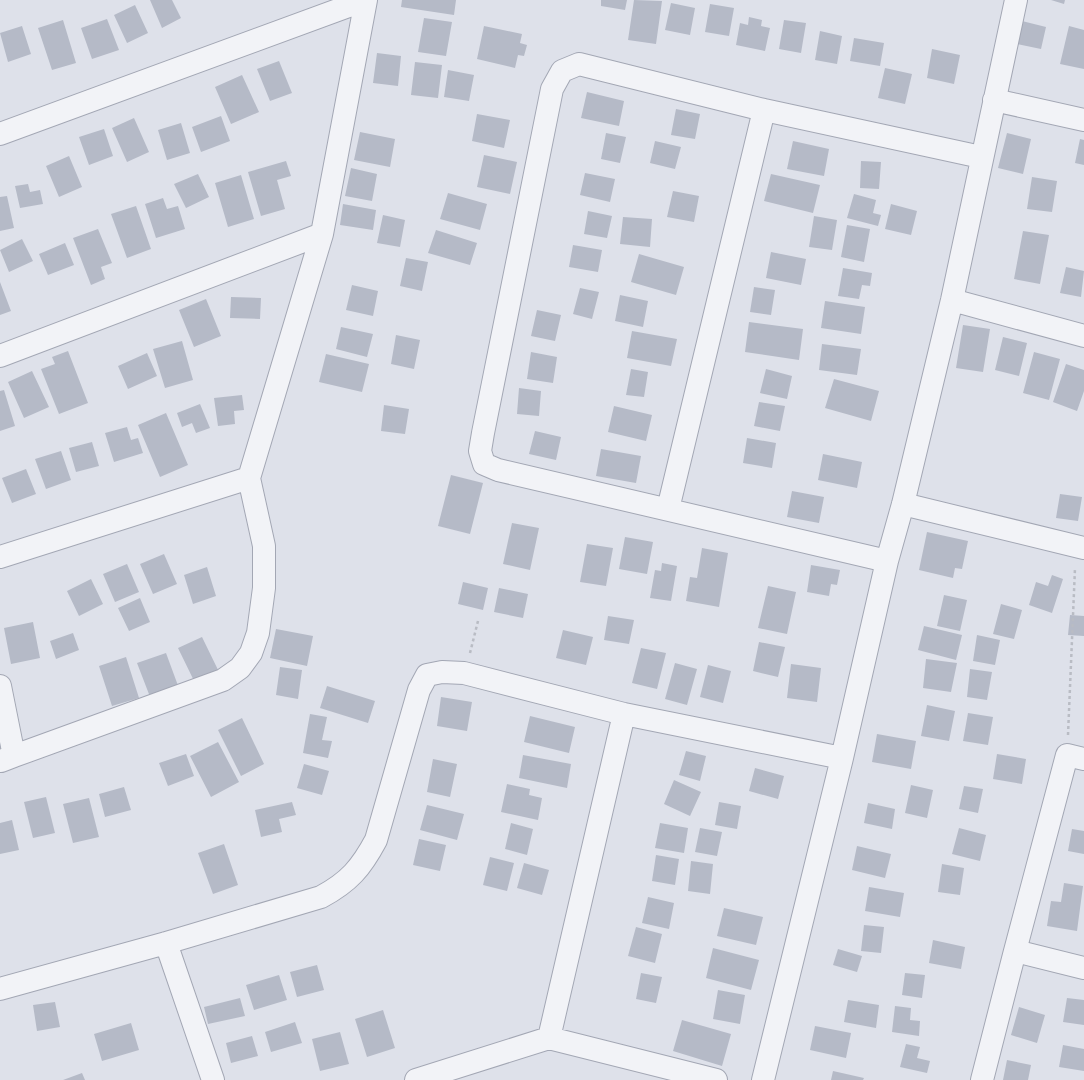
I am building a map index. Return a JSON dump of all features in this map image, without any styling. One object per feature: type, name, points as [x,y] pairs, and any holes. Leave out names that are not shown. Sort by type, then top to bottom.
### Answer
[{"type":"street","points":[[0,134],[366,0]]},
{"type":"street","points":[[0,686],[7,759],[223,680],[240,668],[251,653],[258,633],[264,588],[264,546],[249,478],[322,234],[366,0]]},
{"type":"street","points":[[763,1080],[842,758],[887,561],[903,504],[952,300],[981,157],[1016,0]]},
{"type":"street","points":[[887,561],[498,470],[484,464],[480,451],[552,89],[562,71],[579,64],[764,110],[981,157]]},
{"type":"street","points":[[994,100],[1084,120]]},
{"type":"street","points":[[668,509],[764,110]]},
{"type":"street","points":[[0,356],[322,234]]},
{"type":"street","points":[[952,300],[1084,336]]},
{"type":"street","points":[[0,557],[249,478]]},
{"type":"street","points":[[903,504],[1080,547]]},
{"type":"street","points":[[0,989],[166,943],[321,897],[339,887],[354,874],[366,859],[376,840],[419,690],[427,675],[442,672],[464,673],[624,714],[842,758]]},
{"type":"street","points":[[549,1038],[624,714]]},
{"type":"street","points":[[982,1080],[1015,951],[1075,757]]},
{"type":"street","points":[[166,943],[213,1080]]},
{"type":"street","points":[[1015,951],[1084,968]]},
{"type":"street","points":[[416,1080],[549,1038],[716,1080]]},
{"type":"path","points":[[1075,757],[1080,547]]},
{"type":"path","points":[[464,673],[478,621]]},
{"type":"building","points":[[150,0],[172,0],[181,18],[162,28]]},
{"type":"building","points":[[402,0],[456,0],[454,15],[401,7]]},
{"type":"building","points":[[601,0],[627,0],[625,10],[601,6]]},
{"type":"building","points":[[634,0],[662,1],[656,44],[628,40]]},
{"type":"building","points":[[1051,0],[1065,0],[1064,4]]},
{"type":"building","points":[[671,3],[695,8],[690,35],[665,30]]},
{"type":"building","points":[[710,4],[734,8],[729,36],[705,32]]},
{"type":"building","points":[[135,5],[148,33],[127,43],[114,15]]},
{"type":"building","points":[[749,17],[762,20],[761,26],[770,28],[765,51],[736,45],[740,23],[748,25]]},
{"type":"building","points":[[424,18],[452,22],[446,56],[418,52]]},
{"type":"building","points":[[107,19],[119,50],[92,59],[81,28]]},
{"type":"building","points":[[63,20],[76,63],[52,70],[38,28]]},
{"type":"building","points":[[784,20],[806,23],[801,53],[779,49]]},
{"type":"building","points":[[1022,21],[1046,27],[1041,49],[1017,44]]},
{"type":"building","points":[[22,26],[31,54],[8,62],[0,33]]},
{"type":"building","points":[[484,26],[522,34],[520,43],[527,45],[524,56],[518,55],[515,68],[477,59]]},
{"type":"building","points":[[1069,26],[1084,30],[1084,69],[1060,64]]},
{"type":"building","points":[[820,31],[842,36],[837,64],[815,60]]},
{"type":"building","points":[[854,38],[884,43],[880,66],[850,61]]},
{"type":"building","points":[[932,49],[960,55],[954,84],[927,78]]},
{"type":"building","points":[[377,53],[401,56],[398,86],[373,83]]},
{"type":"building","points":[[279,61],[292,93],[270,101],[257,69]]},
{"type":"building","points":[[415,62],[442,65],[438,98],[411,95]]},
{"type":"building","points":[[885,68],[912,74],[905,104],[878,98]]},
{"type":"building","points":[[448,70],[474,75],[469,101],[444,97]]},
{"type":"building","points":[[242,75],[259,112],[231,124],[215,87]]},
{"type":"building","points":[[587,92],[624,101],[619,126],[581,118]]},
{"type":"building","points":[[676,109],[700,114],[695,139],[671,135]]},
{"type":"building","points":[[477,114],[510,120],[504,148],[472,141]]},
{"type":"building","points":[[221,116],[230,141],[201,152],[192,127]]},
{"type":"building","points":[[134,118],[149,152],[127,162],[112,128]]},
{"type":"building","points":[[181,123],[190,153],[167,160],[158,130]]},
{"type":"building","points":[[104,129],[113,156],[89,165],[79,137]]},
{"type":"building","points":[[360,132],[395,139],[390,167],[354,160]]},
{"type":"building","points":[[606,133],[626,137],[620,163],[601,159]]},
{"type":"building","points":[[1007,133],[1031,139],[1023,174],[998,168]]},
{"type":"building","points":[[1080,139],[1084,140],[1084,165],[1075,163]]},
{"type":"building","points":[[655,141],[681,147],[675,169],[650,163]]},
{"type":"building","points":[[793,141],[829,149],[824,176],[787,169]]},
{"type":"building","points":[[484,155],[517,162],[510,194],[477,187]]},
{"type":"building","points":[[69,156],[82,187],[59,197],[46,166]]},
{"type":"building","points":[[286,161],[291,176],[277,180],[285,209],[261,216],[248,172]]},
{"type":"building","points":[[861,161],[881,162],[879,189],[860,188]]},
{"type":"building","points":[[351,168],[377,174],[372,201],[345,196]]},
{"type":"building","points":[[585,173],[615,179],[610,202],[580,195]]},
{"type":"building","points":[[198,174],[209,197],[186,208],[174,184]]},
{"type":"building","points":[[771,174],[820,185],[813,213],[764,201]]},
{"type":"building","points":[[241,175],[254,219],[228,227],[215,183]]},
{"type":"building","points":[[1032,177],[1057,181],[1052,212],[1027,209]]},
{"type":"building","points":[[28,184],[30,192],[40,190],[43,204],[20,208],[15,186]]},
{"type":"building","points":[[673,191],[699,196],[694,222],[667,217]]},
{"type":"building","points":[[448,193],[487,204],[480,230],[440,219]]},
{"type":"building","points":[[854,194],[876,200],[873,213],[881,215],[878,226],[847,218]]},
{"type":"building","points":[[7,196],[14,228],[0,231],[0,197]]},
{"type":"building","points":[[163,198],[167,209],[178,206],[185,229],[156,238],[145,204]]},
{"type":"building","points":[[343,204],[376,210],[373,230],[340,225]]},
{"type":"building","points":[[891,204],[917,211],[911,235],[885,229]]},
{"type":"building","points":[[136,206],[151,249],[127,258],[111,214]]},
{"type":"building","points":[[588,211],[612,216],[607,238],[584,234]]},
{"type":"building","points":[[383,215],[405,220],[400,247],[377,243]]},
{"type":"building","points":[[814,216],[837,220],[832,250],[809,247]]},
{"type":"building","points":[[623,217],[652,219],[650,247],[620,244]]},
{"type":"building","points":[[847,225],[870,229],[864,262],[841,257]]},
{"type":"building","points":[[98,229],[112,263],[101,267],[105,279],[91,285],[73,238]]},
{"type":"building","points":[[436,230],[477,243],[470,265],[428,253]]},
{"type":"building","points":[[1023,231],[1049,235],[1040,284],[1014,279]]},
{"type":"building","points":[[22,239],[33,261],[9,272],[0,250]]},
{"type":"building","points":[[65,243],[74,265],[48,275],[39,254]]},
{"type":"building","points":[[573,245],[602,250],[598,272],[569,267]]},
{"type":"building","points":[[771,252],[806,259],[801,285],[766,278]]},
{"type":"building","points":[[639,254],[684,267],[676,295],[631,282]]},
{"type":"building","points":[[406,258],[428,262],[422,291],[400,286]]},
{"type":"building","points":[[1066,267],[1084,271],[1081,297],[1060,293]]},
{"type":"building","points":[[843,268],[872,273],[870,286],[862,285],[859,299],[838,296]]},
{"type":"building","points":[[0,282],[11,311],[0,315]]},
{"type":"building","points":[[352,285],[378,291],[373,316],[346,310]]},
{"type":"building","points":[[754,287],[775,290],[771,315],[750,312]]},
{"type":"building","points":[[580,288],[599,292],[592,319],[573,314]]},
{"type":"building","points":[[620,295],[648,301],[643,327],[615,321]]},
{"type":"building","points":[[231,297],[261,298],[260,319],[230,318]]},
{"type":"building","points":[[206,299],[221,336],[194,347],[179,310]]},
{"type":"building","points":[[825,301],[865,307],[861,334],[821,328]]},
{"type":"building","points":[[537,310],[561,315],[555,341],[531,336]]},
{"type":"building","points":[[749,322],[803,329],[799,360],[745,352]]},
{"type":"building","points":[[963,325],[990,329],[983,372],[956,368]]},
{"type":"building","points":[[341,327],[373,334],[367,357],[336,349]]},
{"type":"building","points":[[632,331],[677,339],[671,366],[627,358]]},
{"type":"building","points":[[396,335],[420,340],[414,369],[391,364]]},
{"type":"building","points":[[1003,337],[1027,343],[1019,376],[995,370]]},
{"type":"building","points":[[182,341],[193,380],[165,388],[153,349]]},
{"type":"building","points":[[822,344],[861,349],[857,375],[819,370]]},
{"type":"building","points":[[68,351],[88,403],[59,414],[41,369],[55,364],[52,357]]},
{"type":"building","points":[[531,352],[557,357],[553,383],[527,379]]},
{"type":"building","points":[[1034,352],[1060,359],[1049,400],[1023,393]]},
{"type":"building","points":[[147,353],[157,376],[128,389],[118,366]]},
{"type":"building","points":[[326,354],[369,364],[362,392],[319,382]]},
{"type":"building","points":[[1066,364],[1084,370],[1084,391],[1077,411],[1053,402]]},
{"type":"building","points":[[631,369],[648,372],[644,397],[626,395]]},
{"type":"building","points":[[766,369],[792,376],[787,399],[760,393]]},
{"type":"building","points":[[32,371],[49,407],[24,418],[8,382]]},
{"type":"building","points":[[834,379],[879,391],[871,421],[825,408]]},
{"type":"building","points":[[519,388],[541,391],[539,416],[517,414]]},
{"type":"building","points":[[4,390],[15,426],[0,431],[0,391]]},
{"type":"building","points":[[242,395],[244,410],[234,411],[235,424],[218,426],[214,398]]},
{"type":"building","points":[[759,402],[785,406],[780,431],[754,426]]},
{"type":"building","points":[[200,404],[210,428],[196,433],[192,423],[182,427],[177,413]]},
{"type":"building","points":[[384,405],[409,409],[405,434],[381,431]]},
{"type":"building","points":[[614,406],[652,415],[646,441],[608,432]]},
{"type":"building","points":[[166,413],[188,465],[160,477],[138,425]]},
{"type":"building","points":[[127,427],[131,440],[138,438],[143,453],[114,462],[105,433]]},
{"type":"building","points":[[535,431],[561,437],[556,460],[529,454]]},
{"type":"building","points":[[747,438],[776,443],[772,468],[743,463]]},
{"type":"building","points":[[92,442],[99,466],[76,472],[69,448]]},
{"type":"building","points":[[601,449],[641,456],[636,483],[596,476]]},
{"type":"building","points":[[61,451],[71,480],[46,489],[35,459]]},
{"type":"building","points":[[823,454],[862,462],[857,488],[818,480]]},
{"type":"building","points":[[26,469],[36,494],[12,503],[2,478]]},
{"type":"building","points":[[451,475],[483,483],[470,534],[438,526]]},
{"type":"building","points":[[792,491],[824,497],[819,523],[787,517]]},
{"type":"building","points":[[1060,494],[1082,497],[1078,521],[1056,518]]},
{"type":"building","points":[[512,523],[539,528],[530,570],[503,564]]},
{"type":"building","points":[[927,532],[968,541],[962,569],[955,568],[953,578],[919,570]]},
{"type":"building","points":[[625,537],[653,542],[647,574],[619,569]]},
{"type":"building","points":[[587,544],[613,548],[606,586],[580,582]]},
{"type":"building","points":[[702,548],[728,553],[719,607],[686,601],[690,577],[697,578]]},
{"type":"building","points":[[164,554],[177,584],[153,594],[140,564]]},
{"type":"building","points":[[662,563],[677,566],[671,601],[650,598],[655,570],[661,571]]},
{"type":"building","points":[[127,564],[139,592],[115,602],[103,574]]},
{"type":"building","points":[[811,565],[840,570],[837,585],[831,584],[829,596],[807,592]]},
{"type":"building","points":[[207,567],[216,596],[193,604],[184,575]]},
{"type":"building","points":[[1052,575],[1063,579],[1052,613],[1029,605],[1036,582],[1048,586]]},
{"type":"building","points":[[91,579],[103,604],[79,616],[67,591]]},
{"type":"building","points":[[463,582],[488,588],[483,610],[458,604]]},
{"type":"building","points":[[768,586],[796,592],[787,634],[758,628]]},
{"type":"building","points":[[499,588],[528,594],[523,618],[494,612]]},
{"type":"building","points":[[944,595],[967,600],[960,631],[937,626]]},
{"type":"building","points":[[140,598],[150,622],[129,631],[118,608]]},
{"type":"building","points":[[1001,604],[1022,610],[1014,639],[993,634]]},
{"type":"building","points":[[1070,615],[1084,616],[1084,636],[1068,635]]},
{"type":"building","points":[[608,616],[634,620],[629,644],[604,640]]},
{"type":"building","points":[[33,622],[40,658],[11,664],[4,628]]},
{"type":"building","points":[[924,626],[962,635],[956,660],[918,650]]},
{"type":"building","points":[[276,629],[313,636],[307,666],[270,658]]},
{"type":"building","points":[[563,630],[593,637],[586,665],[556,658]]},
{"type":"building","points":[[73,633],[79,650],[56,659],[50,641]]},
{"type":"building","points":[[977,635],[1000,640],[995,665],[973,661]]},
{"type":"building","points":[[202,637],[221,676],[197,687],[178,648]]},
{"type":"building","points":[[759,642],[785,647],[778,677],[753,671]]},
{"type":"building","points":[[641,648],[666,653],[657,689],[632,683]]},
{"type":"building","points":[[166,653],[180,691],[152,702],[137,663]]},
{"type":"building","points":[[126,657],[139,698],[112,706],[99,666]]},
{"type":"building","points":[[926,659],[957,663],[951,692],[923,688]]},
{"type":"building","points":[[675,663],[697,669],[687,705],[665,699]]},
{"type":"building","points":[[791,664],[821,668],[817,702],[787,698]]},
{"type":"building","points":[[708,665],[731,671],[723,703],[700,697]]},
{"type":"building","points":[[280,667],[302,670],[298,699],[276,695]]},
{"type":"building","points":[[970,669],[992,672],[987,700],[967,697]]},
{"type":"building","points":[[327,686],[375,701],[368,723],[320,708]]},
{"type":"building","points":[[441,697],[472,702],[467,731],[437,726]]},
{"type":"building","points":[[927,705],[955,711],[949,741],[921,736]]},
{"type":"building","points":[[968,713],[993,717],[988,745],[963,741]]},
{"type":"building","points":[[310,714],[327,717],[322,740],[332,741],[328,758],[303,753]]},
{"type":"building","points":[[530,716],[575,727],[569,753],[524,742]]},
{"type":"building","points":[[242,718],[264,764],[241,776],[218,730]]},
{"type":"building","points":[[877,734],[916,741],[911,769],[872,762]]},
{"type":"building","points":[[218,742],[239,782],[211,797],[190,756]]},
{"type":"building","points":[[686,751],[706,756],[700,781],[679,775]]},
{"type":"building","points":[[186,754],[194,776],[168,786],[159,763]]},
{"type":"building","points":[[997,754],[1026,759],[1022,784],[993,779]]},
{"type":"building","points":[[523,755],[571,764],[567,788],[519,778]]},
{"type":"building","points":[[433,759],[457,764],[450,797],[427,792]]},
{"type":"building","points":[[304,764],[329,771],[322,795],[297,788]]},
{"type":"building","points":[[755,768],[784,776],[778,799],[749,791]]},
{"type":"building","points":[[674,780],[701,792],[690,816],[664,804]]},
{"type":"building","points":[[507,784],[530,789],[529,795],[542,798],[538,820],[501,812]]},
{"type":"building","points":[[911,785],[933,790],[927,818],[905,813]]},
{"type":"building","points":[[964,786],[983,789],[978,813],[959,809]]},
{"type":"building","points":[[124,787],[131,810],[105,817],[99,794]]},
{"type":"building","points":[[46,797],[55,833],[33,838],[24,802]]},
{"type":"building","points":[[89,798],[99,837],[73,843],[63,804]]},
{"type":"building","points":[[292,802],[296,815],[279,819],[282,832],[261,837],[255,810]]},
{"type":"building","points":[[719,802],[741,806],[737,829],[715,825]]},
{"type":"building","points":[[868,803],[895,809],[892,829],[864,823]]},
{"type":"building","points":[[427,805],[464,814],[457,840],[420,830]]},
{"type":"building","points":[[12,820],[19,850],[0,854],[0,823]]},
{"type":"building","points":[[511,823],[533,829],[527,855],[505,849]]},
{"type":"building","points":[[660,823],[688,828],[684,853],[655,848]]},
{"type":"building","points":[[700,828],[722,832],[717,856],[695,852]]},
{"type":"building","points":[[959,828],[986,835],[980,861],[952,854]]},
{"type":"building","points":[[1072,829],[1084,831],[1084,854],[1068,851]]},
{"type":"building","points":[[419,839],[446,845],[440,871],[413,865]]},
{"type":"building","points":[[224,844],[238,885],[213,894],[198,853]]},
{"type":"building","points":[[857,846],[891,854],[885,878],[852,870]]},
{"type":"building","points":[[656,855],[679,859],[675,885],[652,881]]},
{"type":"building","points":[[490,857],[514,863],[507,891],[483,885]]},
{"type":"building","points":[[691,861],[713,864],[710,894],[688,891]]},
{"type":"building","points":[[524,863],[549,870],[542,895],[517,888]]},
{"type":"building","points":[[942,864],[964,868],[960,895],[938,892]]},
{"type":"building","points":[[1064,883],[1083,886],[1077,931],[1047,926],[1051,901],[1061,902]]},
{"type":"building","points":[[869,887],[904,893],[900,917],[865,911]]},
{"type":"building","points":[[648,897],[674,903],[669,929],[642,923]]},
{"type":"building","points":[[724,908],[763,917],[756,945],[717,936]]},
{"type":"building","points":[[864,925],[884,927],[881,953],[861,951]]},
{"type":"building","points":[[636,927],[662,934],[655,963],[628,956]]},
{"type":"building","points":[[933,940],[965,947],[961,969],[929,963]]},
{"type":"building","points":[[713,948],[759,960],[751,990],[706,978]]},
{"type":"building","points":[[838,949],[862,956],[857,972],[833,965]]},
{"type":"building","points":[[317,965],[324,990],[297,997],[290,972]]},
{"type":"building","points":[[641,973],[662,977],[656,1003],[636,999]]},
{"type":"building","points":[[905,973],[925,975],[922,998],[902,995]]},
{"type":"building","points":[[279,975],[287,1000],[254,1010],[246,985]]},
{"type":"building","points":[[718,990],[745,995],[740,1024],[713,1019]]},
{"type":"building","points":[[240,998],[245,1016],[208,1024],[204,1007]]},
{"type":"building","points":[[1067,998],[1084,1000],[1084,1025],[1063,1022]]},
{"type":"building","points":[[848,1000],[879,1005],[876,1028],[844,1022]]},
{"type":"building","points":[[55,1002],[60,1027],[37,1031],[33,1005]]},
{"type":"building","points":[[895,1006],[911,1008],[910,1020],[920,1021],[919,1036],[892,1032]]},
{"type":"building","points":[[1019,1007],[1045,1015],[1037,1043],[1011,1035]]},
{"type":"building","points":[[383,1010],[395,1048],[367,1057],[355,1019]]},
{"type":"building","points":[[682,1020],[731,1034],[722,1066],[673,1051]]},
{"type":"building","points":[[295,1022],[302,1043],[271,1052],[265,1032]]},
{"type":"building","points":[[131,1023],[139,1050],[102,1061],[94,1034]]},
{"type":"building","points":[[815,1026],[851,1033],[846,1058],[810,1050]]},
{"type":"building","points":[[340,1032],[349,1064],[320,1071],[312,1039]]},
{"type":"building","points":[[252,1036],[258,1056],[231,1063],[226,1043]]},
{"type":"building","points":[[906,1044],[920,1047],[917,1058],[930,1061],[927,1073],[900,1067]]},
{"type":"building","points":[[1063,1045],[1084,1049],[1084,1071],[1059,1067]]},
{"type":"building","points":[[1007,1060],[1031,1065],[1028,1080],[1003,1080]]},
{"type":"building","points":[[833,1071],[864,1078],[863,1080],[831,1080]]},
{"type":"building","points":[[82,1073],[85,1080],[63,1080]]}]
